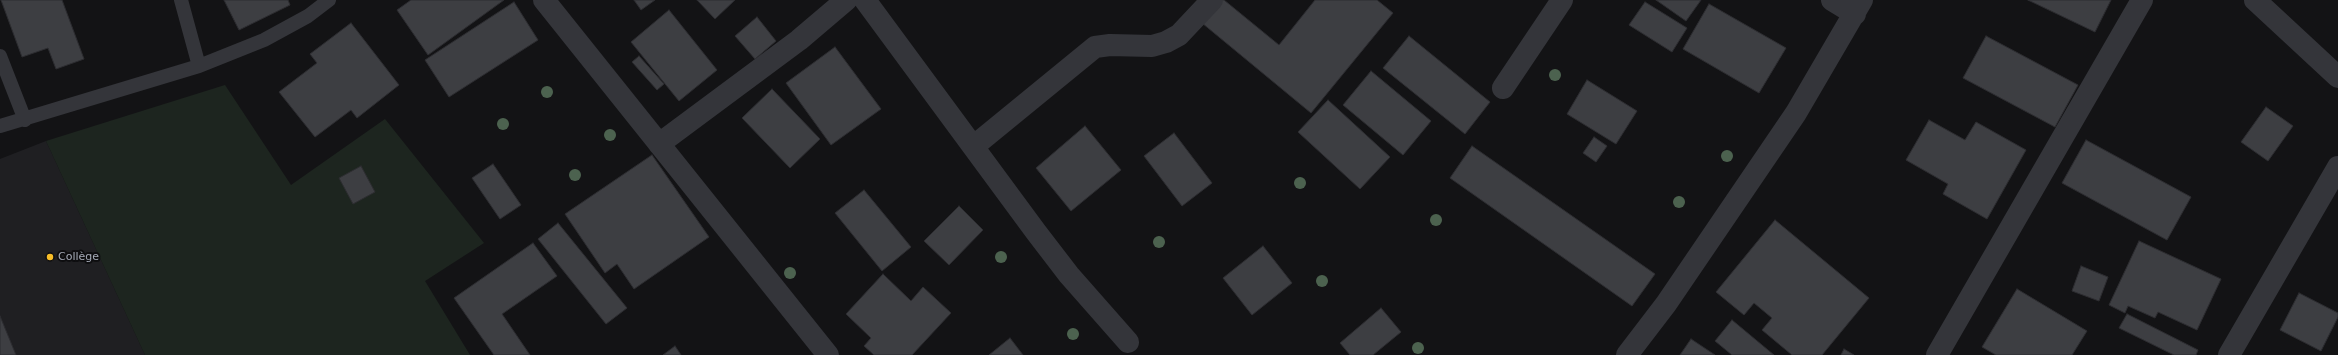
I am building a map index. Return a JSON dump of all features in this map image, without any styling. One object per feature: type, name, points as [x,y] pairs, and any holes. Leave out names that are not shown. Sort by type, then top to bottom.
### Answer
[{"type":"street","points":[[544,0],[828,355]]},
{"type":"street","points":[[659,144],[799,40],[846,0]]},
{"type":"street","points":[[865,0],[1069,275],[1128,342]]},
{"type":"street","points":[[974,146],[1095,47],[1110,45],[1152,46],[1166,42],[1179,34],[1212,0]]},
{"type":"street","points":[[1503,88],[1562,0]]},
{"type":"street","points":[[1627,355],[1666,304],[1796,113],[1859,7],[1832,0]]},
{"type":"street","points":[[1937,355],[2142,0]]},
{"type":"street","points":[[2256,0],[2338,77]]},
{"type":"street","points":[[2229,355],[2338,167]]},
{"type":"lane","points":[[181,0],[199,66]]},
{"type":"lane","points":[[0,126],[25,120],[199,66],[264,40],[308,16],[329,0]]},
{"type":"lane","points":[[0,56],[25,120]]},
{"type":"shaded area","points":[[225,85],[291,185],[385,119],[484,243],[425,281],[470,355],[145,355],[46,141]]},
{"type":"shaded area","name":"Collège","points":[[46,141],[145,355],[0,355],[0,159]]},
{"type":"building","points":[[1,0],[62,0],[84,59],[56,69],[48,48],[22,57]]},
{"type":"building","points":[[224,0],[288,0],[290,5],[239,30]]},
{"type":"building","points":[[411,0],[504,0],[428,55],[397,10]]},
{"type":"building","points":[[634,0],[655,0],[641,10]]},
{"type":"building","points":[[697,0],[735,0],[715,19]]},
{"type":"building","points":[[1221,0],[1224,0],[1279,45],[1315,0],[1377,0],[1393,13],[1311,113],[1202,23]]},
{"type":"building","points":[[1656,0],[1701,0],[1686,21]]},
{"type":"building","points":[[2028,0],[2111,0],[2095,32]]},
{"type":"building","points":[[514,2],[538,40],[449,97],[425,60]]},
{"type":"building","points":[[1645,2],[1687,28],[1672,52],[1629,25]]},
{"type":"building","points":[[1709,4],[1786,48],[1759,93],[1683,49]]},
{"type":"building","points":[[669,10],[717,70],[679,101],[631,42]]},
{"type":"building","points":[[757,17],[776,41],[755,59],[735,36]]},
{"type":"building","points":[[351,23],[399,85],[357,118],[351,110],[315,137],[279,92],[317,63],[310,54]]},
{"type":"building","points":[[1409,36],[1490,102],[1465,134],[1383,68]]},
{"type":"building","points":[[1986,36],[2078,85],[2055,127],[1963,78]]},
{"type":"building","points":[[835,47],[881,109],[831,145],[786,83]]},
{"type":"building","points":[[639,56],[664,84],[657,90],[632,62]]},
{"type":"building","points":[[1371,71],[1431,121],[1403,155],[1343,105]]},
{"type":"building","points":[[1587,80],[1637,111],[1616,144],[1567,114]]},
{"type":"building","points":[[772,89],[820,139],[790,168],[742,118]]},
{"type":"building","points":[[1328,100],[1390,157],[1360,189],[1298,132]]},
{"type":"building","points":[[2266,107],[2293,126],[2268,161],[2241,142]]},
{"type":"building","points":[[1929,120],[1965,140],[1976,122],[2026,150],[1987,219],[1943,194],[1948,184],[1906,160]]},
{"type":"building","points":[[1085,126],[1121,170],[1071,211],[1036,168]]},
{"type":"building","points":[[1174,133],[1212,183],[1182,206],[1144,156]]},
{"type":"building","points":[[1594,137],[1607,146],[1596,162],[1583,153]]},
{"type":"building","points":[[2086,140],[2191,197],[2167,240],[2062,183]]},
{"type":"building","points":[[1472,146],[1655,274],[1632,306],[1450,178]]},
{"type":"building","points":[[652,155],[709,237],[634,289],[617,264],[605,273],[565,214]]},
{"type":"building","points":[[493,164],[521,205],[500,219],[472,178]]},
{"type":"building","points":[[361,166],[375,192],[353,204],[339,178]]},
{"type":"building","points":[[864,190],[911,247],[882,271],[835,213]]},
{"type":"building","points":[[959,206],[983,230],[949,265],[924,241]]},
{"type":"building","points":[[1775,220],[1869,298],[1822,355],[1792,355],[1762,330],[1772,318],[1754,303],[1744,315],[1716,292]]},
{"type":"building","points":[[558,223],[627,308],[606,324],[538,239]]},
{"type":"building","points":[[2139,241],[2221,279],[2197,330],[2158,312],[2155,318],[2128,306],[2125,313],[2109,305]]},
{"type":"building","points":[[533,243],[557,276],[502,314],[530,355],[494,355],[454,298]]},
{"type":"building","points":[[1263,246],[1292,283],[1252,315],[1223,278]]},
{"type":"building","points":[[2081,266],[2108,277],[2099,301],[2072,291]]},
{"type":"building","points":[[883,274],[911,301],[923,287],[951,313],[912,355],[874,355],[864,346],[871,338],[846,314]]},
{"type":"building","points":[[2017,289],[2087,331],[2072,355],[1996,355],[1982,347]]},
{"type":"building","points":[[2299,293],[2338,313],[2338,317],[2321,351],[2280,330]]},
{"type":"building","points":[[1381,308],[1401,332],[1373,355],[1350,355],[1340,343]]},
{"type":"building","points":[[2127,314],[2198,350],[2196,355],[2174,355],[2119,328]]},
{"type":"building","points":[[0,316],[16,355],[0,355]]},
{"type":"building","points":[[1732,320],[1774,355],[1732,355],[1715,341]]},
{"type":"building","points":[[1010,338],[1023,355],[989,355]]},
{"type":"building","points":[[1691,339],[1715,355],[1680,355]]},
{"type":"building","points":[[675,346],[681,355],[663,355]]},
{"type":"building","points":[[1844,349],[1854,355],[1841,355]]},
{"type":"place","name":"Collège","points":[[50,257]]}]
